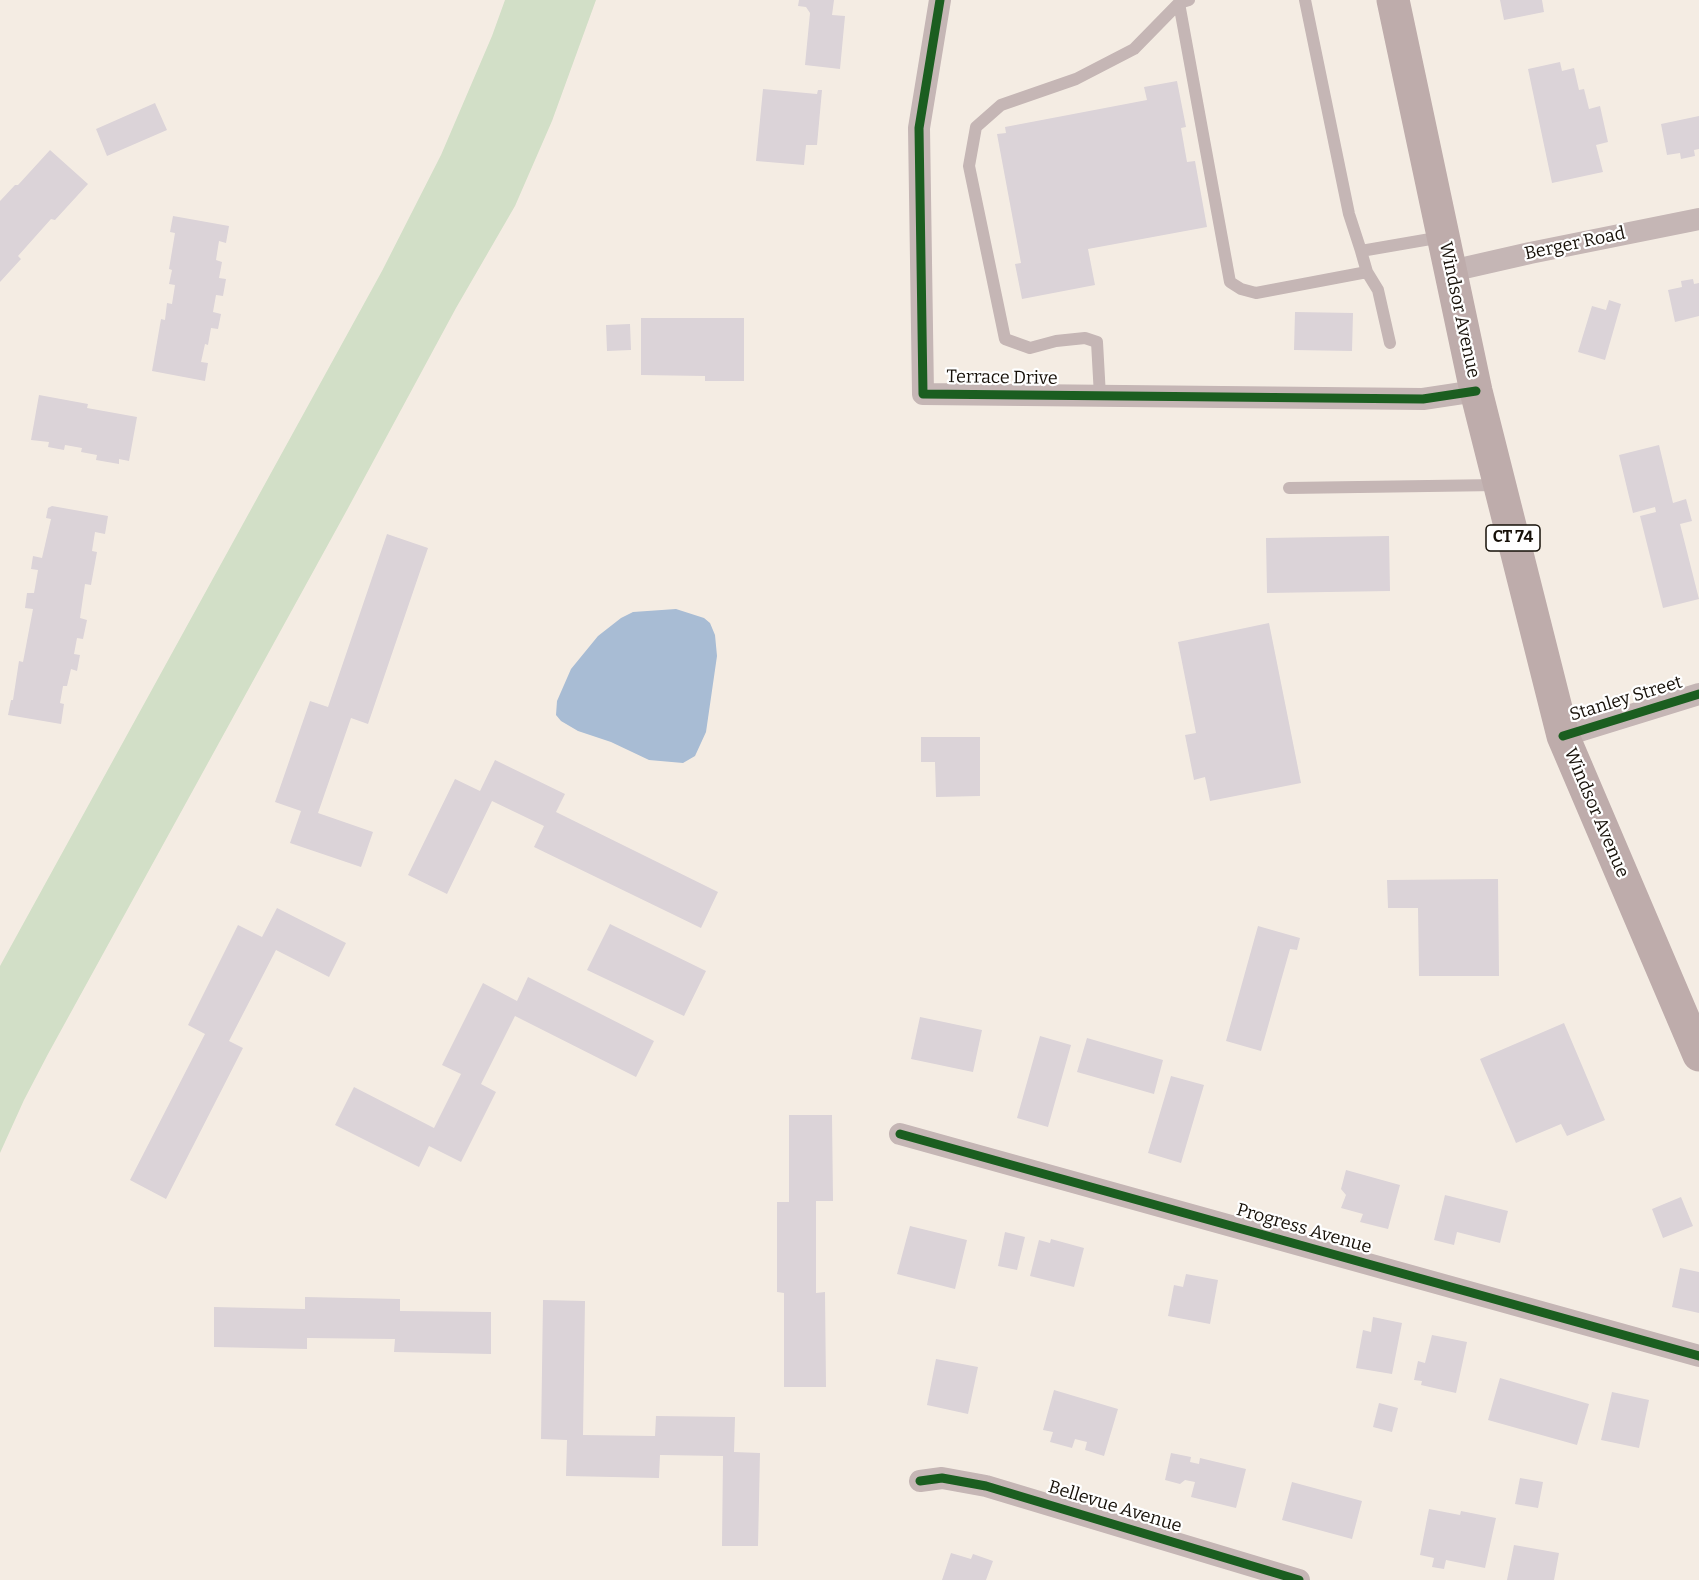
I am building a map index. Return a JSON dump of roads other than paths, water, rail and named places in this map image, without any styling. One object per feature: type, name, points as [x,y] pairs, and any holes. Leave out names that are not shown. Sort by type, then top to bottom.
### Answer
[{"type":"main road","name":"Windsor Avenue","points":[[1393,0],[1476,391],[1563,736],[1699,1055]]},
{"type":"street","name":"Terrace Drive","points":[[940,0],[919,128],[923,394],[1423,399],[1476,391]]},
{"type":"street","name":"Berger Road","points":[[1451,271],[1541,250],[1699,219]]},
{"type":"street","name":"Stanley Street","points":[[1563,736],[1699,694]]},
{"type":"street","name":"Progress Avenue","points":[[900,1134],[1699,1356]]},
{"type":"street","name":"Bellevue Avenue","points":[[920,1482],[942,1478],[986,1486],[1299,1580]]},
{"type":"lane","points":[[1305,0],[1349,214],[1367,272],[1378,290],[1390,343]]},
{"type":"lane","points":[[1100,396],[1097,342],[1085,338],[1056,341],[1030,348],[1005,339],[969,166],[975,127],[1000,105],[1076,80],[1134,49],[1184,1]]},
{"type":"lane","points":[[1184,1],[1230,282],[1241,289],[1256,293],[1367,272]]},
{"type":"lane","points":[[1361,251],[1443,237]]},
{"type":"lane","points":[[1289,488],[1500,485]]},
{"type":"water","points":[[676,609],[704,618],[710,623],[715,635],[717,656],[706,732],[695,756],[683,763],[649,760],[611,742],[578,731],[561,721],[556,715],[557,701],[571,669],[598,636],[621,618],[633,612]]}]
